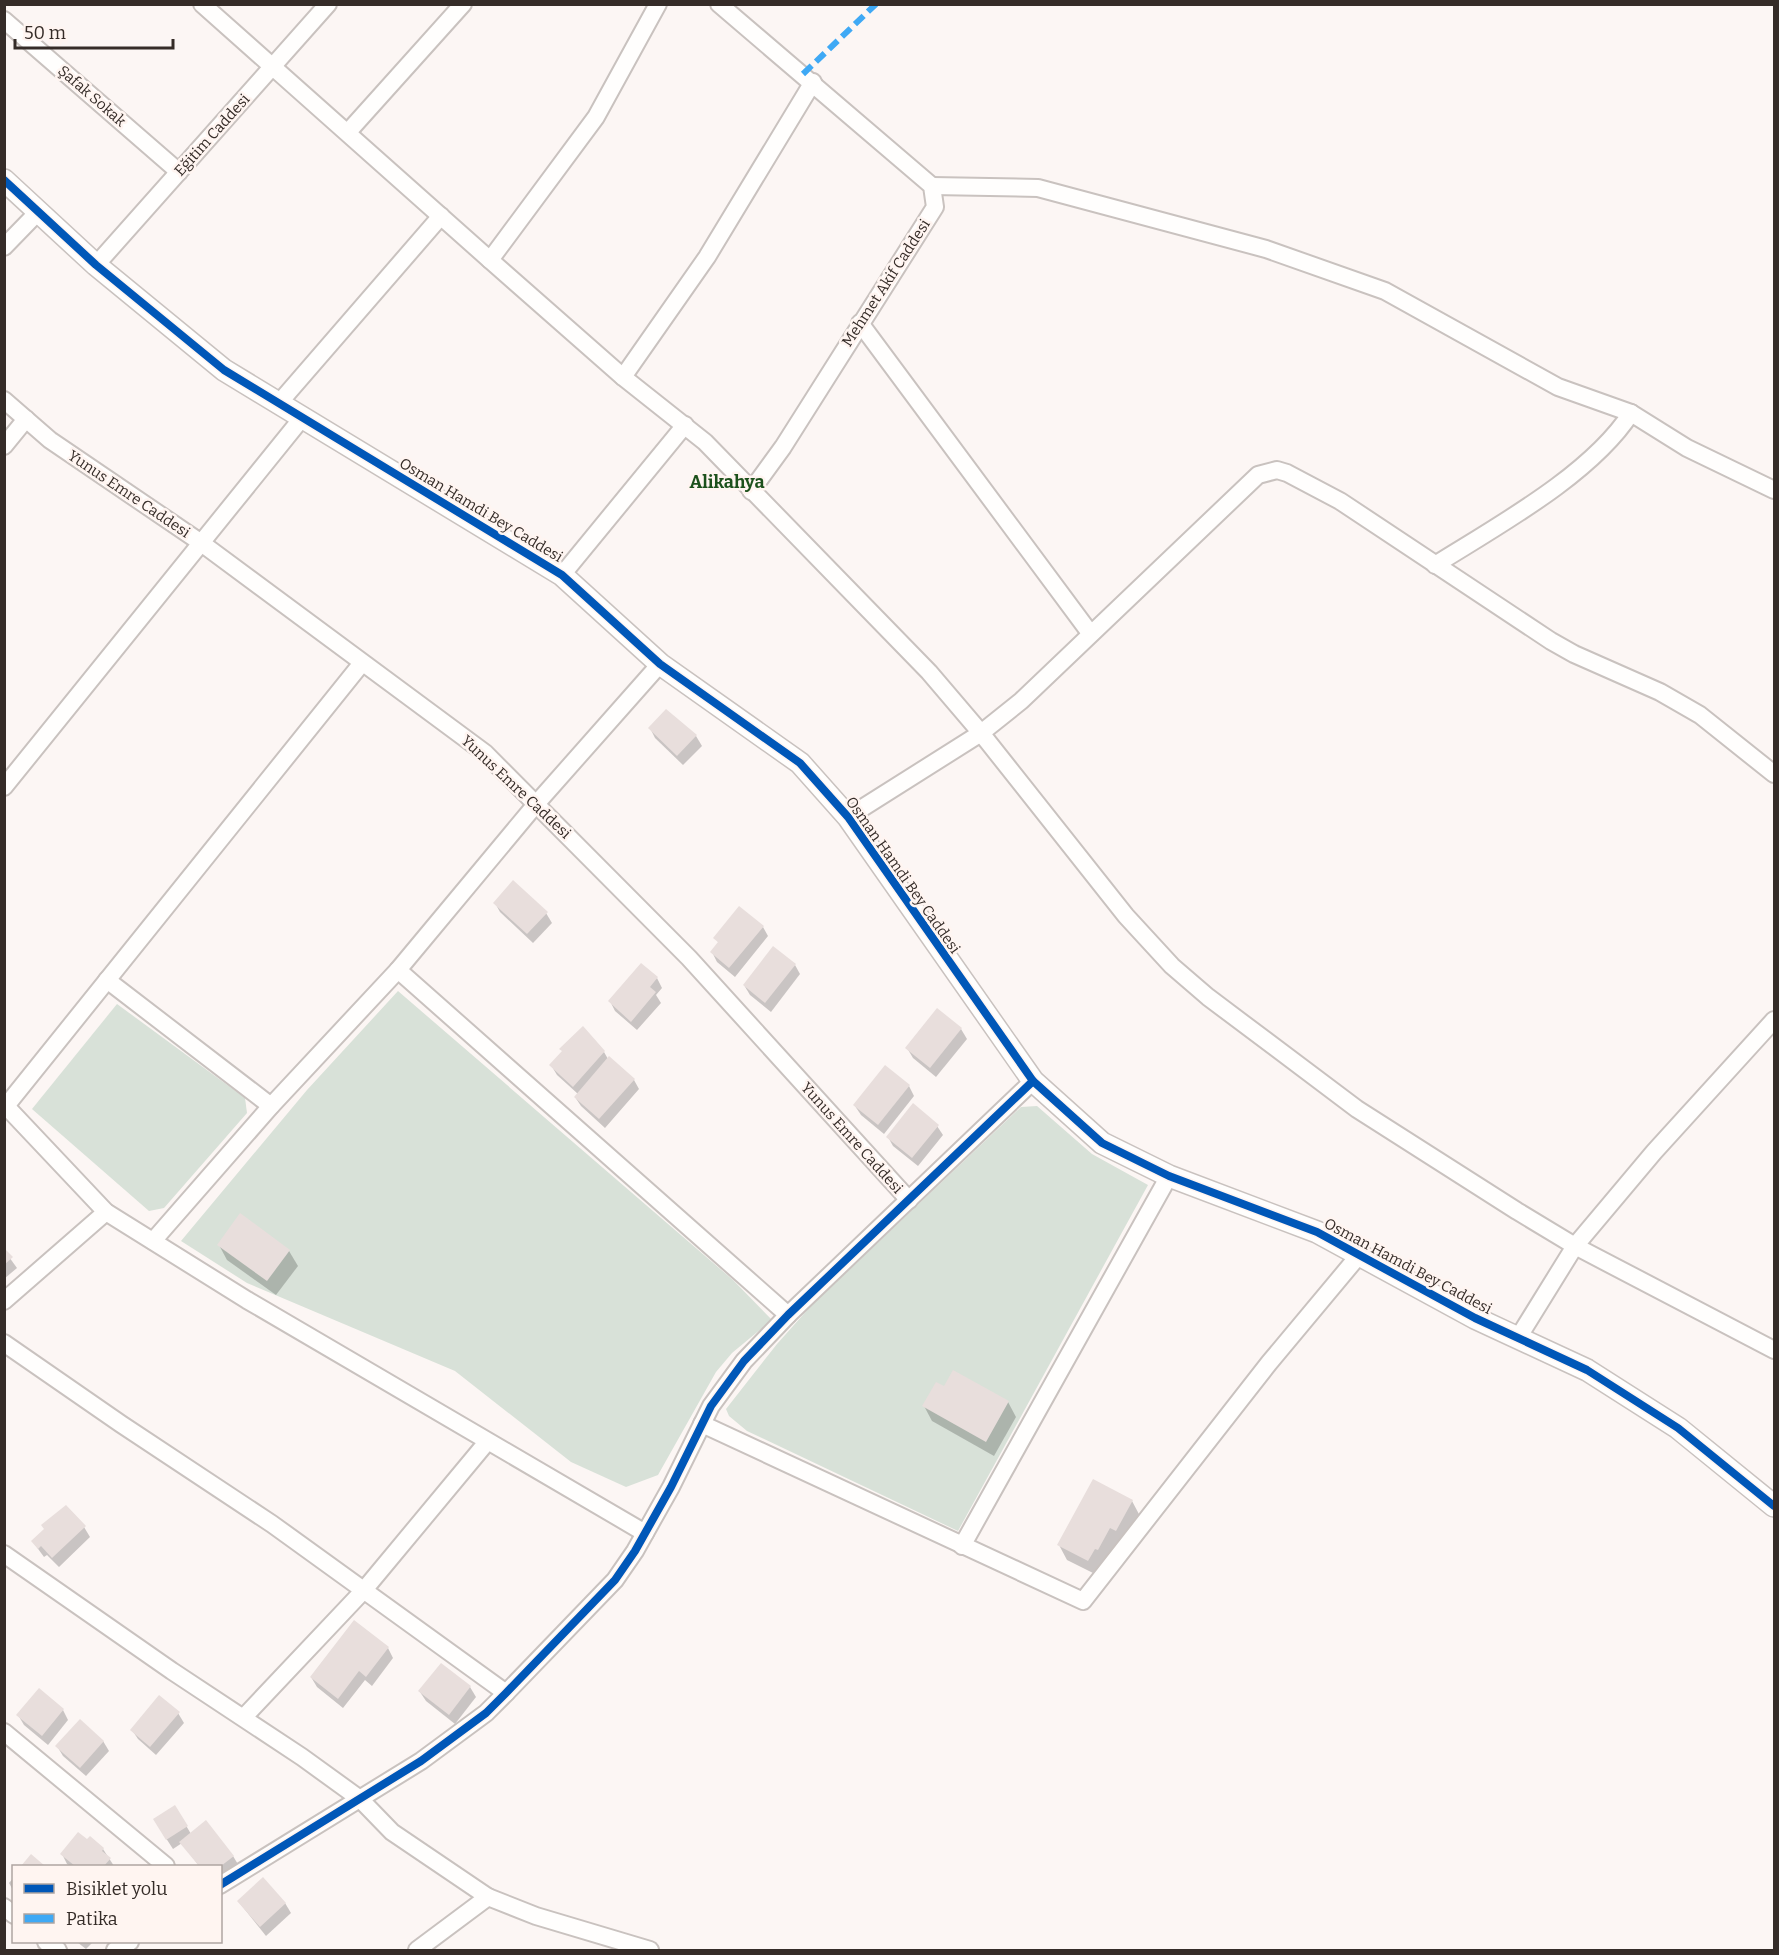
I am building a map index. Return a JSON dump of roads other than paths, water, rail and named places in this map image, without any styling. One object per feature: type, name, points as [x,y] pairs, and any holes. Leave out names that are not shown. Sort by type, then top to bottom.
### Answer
[{"type":"street","points":[[202,4],[623,376],[685,425],[929,672],[981,733],[1126,916],[1172,966],[1208,997],[1357,1109],[1575,1246],[1774,1350]]},
{"type":"street","name":"Eğitim Caddesi","points":[[96,266],[328,4]]},
{"type":"street","points":[[348,132],[464,4]]},
{"type":"street","points":[[490,260],[596,117],[658,4]]},
{"type":"street","points":[[719,4],[932,186],[1038,188],[1266,249],[1385,291],[1558,387],[1631,413],[1687,448],[1774,490]]},
{"type":"street","name":"Şafak Sokak","points":[[4,20],[178,172]]},
{"type":"street","points":[[623,376],[707,257],[813,82]]},
{"type":"street","name":"Osman Hamdi Bey Caddesi","points":[[4,180],[96,266],[224,370],[562,575],[660,664],[800,763],[848,817],[1033,1081],[1102,1143],[1169,1176],[1317,1232],[1460,1311],[1587,1370],[1642,1403],[1696,1442],[1774,1506]]},
{"type":"street","name":"Mehmet Akif Caddesi","points":[[751,491],[783,447],[935,207],[932,186]]},
{"type":"street","points":[[4,247],[38,212]]},
{"type":"street","points":[[279,403],[441,216]]},
{"type":"street","points":[[860,323],[1090,633]]},
{"type":"street","name":"Yunus Emre Caddesi","points":[[4,400],[50,440],[200,542],[485,753],[689,958],[909,1200]]},
{"type":"street","points":[[1435,565],[1559,483],[1610,441],[1631,413]]},
{"type":"street","points":[[4,787],[302,418]]},
{"type":"street","points":[[4,446],[26,419]]},
{"type":"street","points":[[562,575],[685,425]]},
{"type":"street","points":[[848,817],[981,733],[1021,701],[1090,633],[1185,547],[1249,481],[1266,471],[1277,470],[1303,480],[1340,501],[1574,654],[1690,709],[1774,774]]},
{"type":"street","points":[[362,663],[5,1105],[106,1212],[247,1300],[645,1533]]},
{"type":"street","points":[[153,1241],[271,1106],[398,970],[537,803],[660,664]]},
{"type":"street","points":[[398,970],[788,1315]]},
{"type":"street","points":[[107,980],[271,1106]]},
{"type":"street","points":[[1518,1338],[1575,1246],[1654,1152],[1774,1020]]},
{"type":"street","points":[[222,1885],[360,1799],[460,1732],[506,1693],[604,1592],[645,1533],[702,1424],[727,1382],[788,1315],[1033,1081]]},
{"type":"street","points":[[962,1546],[1169,1176]]},
{"type":"street","points":[[4,1301],[106,1212]]},
{"type":"street","points":[[702,1424],[1083,1601],[1269,1363],[1360,1254]]},
{"type":"street","points":[[4,1343],[111,1418],[272,1524],[506,1693]]},
{"type":"street","points":[[244,1718],[364,1590],[488,1442]]},
{"type":"street","points":[[4,1554],[360,1799],[392,1832],[488,1897],[536,1916],[650,1950]]},
{"type":"street","points":[[4,1732],[165,1865]]},
{"type":"street","points":[[417,1950],[488,1897]]},
{"type":"district","name":"Alikahya","points":[[727,482]]}]
